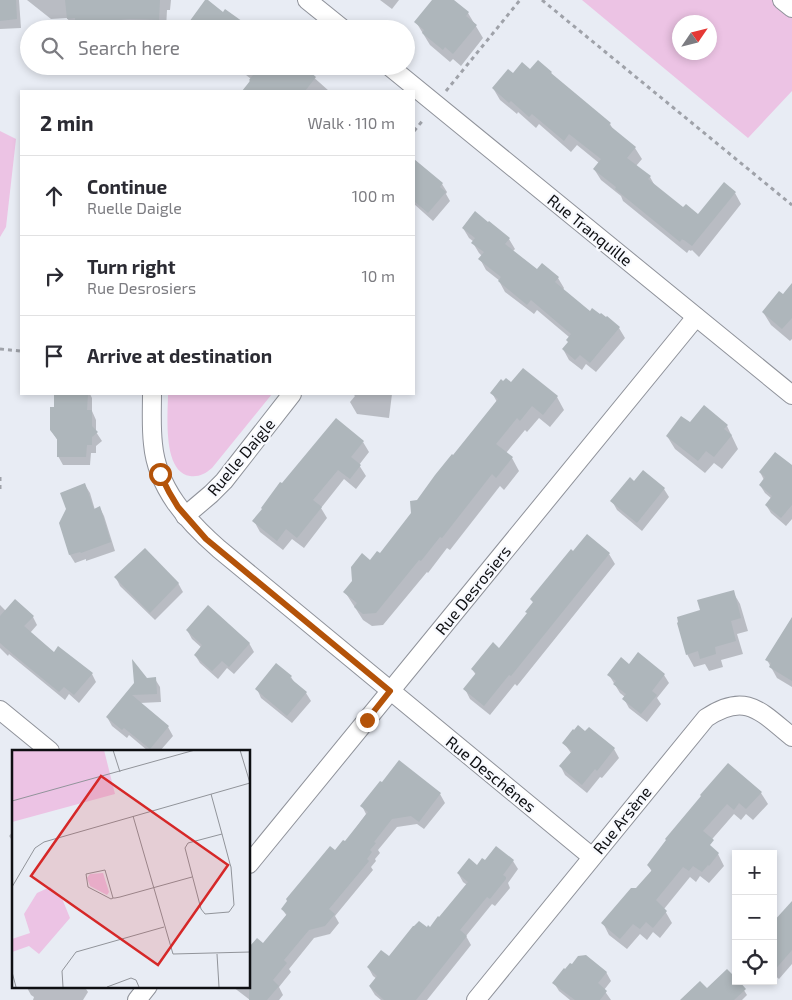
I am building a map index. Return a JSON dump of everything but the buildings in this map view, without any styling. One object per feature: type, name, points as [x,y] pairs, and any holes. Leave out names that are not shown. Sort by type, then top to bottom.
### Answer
[{"type":"street","points":[[307,0],[332,20]]},
{"type":"street","points":[[782,0],[792,8]]},
{"type":"street","name":"Rue Tranquille","points":[[400,75],[792,395]]},
{"type":"street","name":"Rue Desrosiers","points":[[250,863],[696,317]]},
{"type":"street","points":[[152,395],[153,443],[157,465],[169,492],[185,516],[206,539],[390,691]]},
{"type":"street","name":"Ruelle Daigle","points":[[185,516],[224,481],[291,395]]},
{"type":"street","name":"Rue Deschênes","points":[[390,691],[592,857]]},
{"type":"street","name":"Rue Arsène","points":[[476,1000],[701,724],[715,712],[732,706],[746,705],[767,716],[792,737]]},
{"type":"street","points":[[0,710],[49,750]]},
{"type":"street","points":[[137,1000],[146,988]]},
{"type":"path","points":[[415,130],[520,0]]},
{"type":"path","points":[[542,0],[792,205]]},
{"type":"path","points":[[0,349],[20,352]]},
{"type":"path","points":[[0,476],[0,493]]},
{"type":"shaded area","points":[[582,0],[792,0],[792,91],[748,138]]},
{"type":"shaded area","points":[[0,131],[16,139],[6,227],[0,237]]},
{"type":"shaded area","points":[[168,395],[271,395],[212,468],[202,475],[190,476],[181,472],[175,464],[168,441]]},
{"type":"route","points":[[160,474],[178,507],[206,539],[390,691],[367,720]]}]
